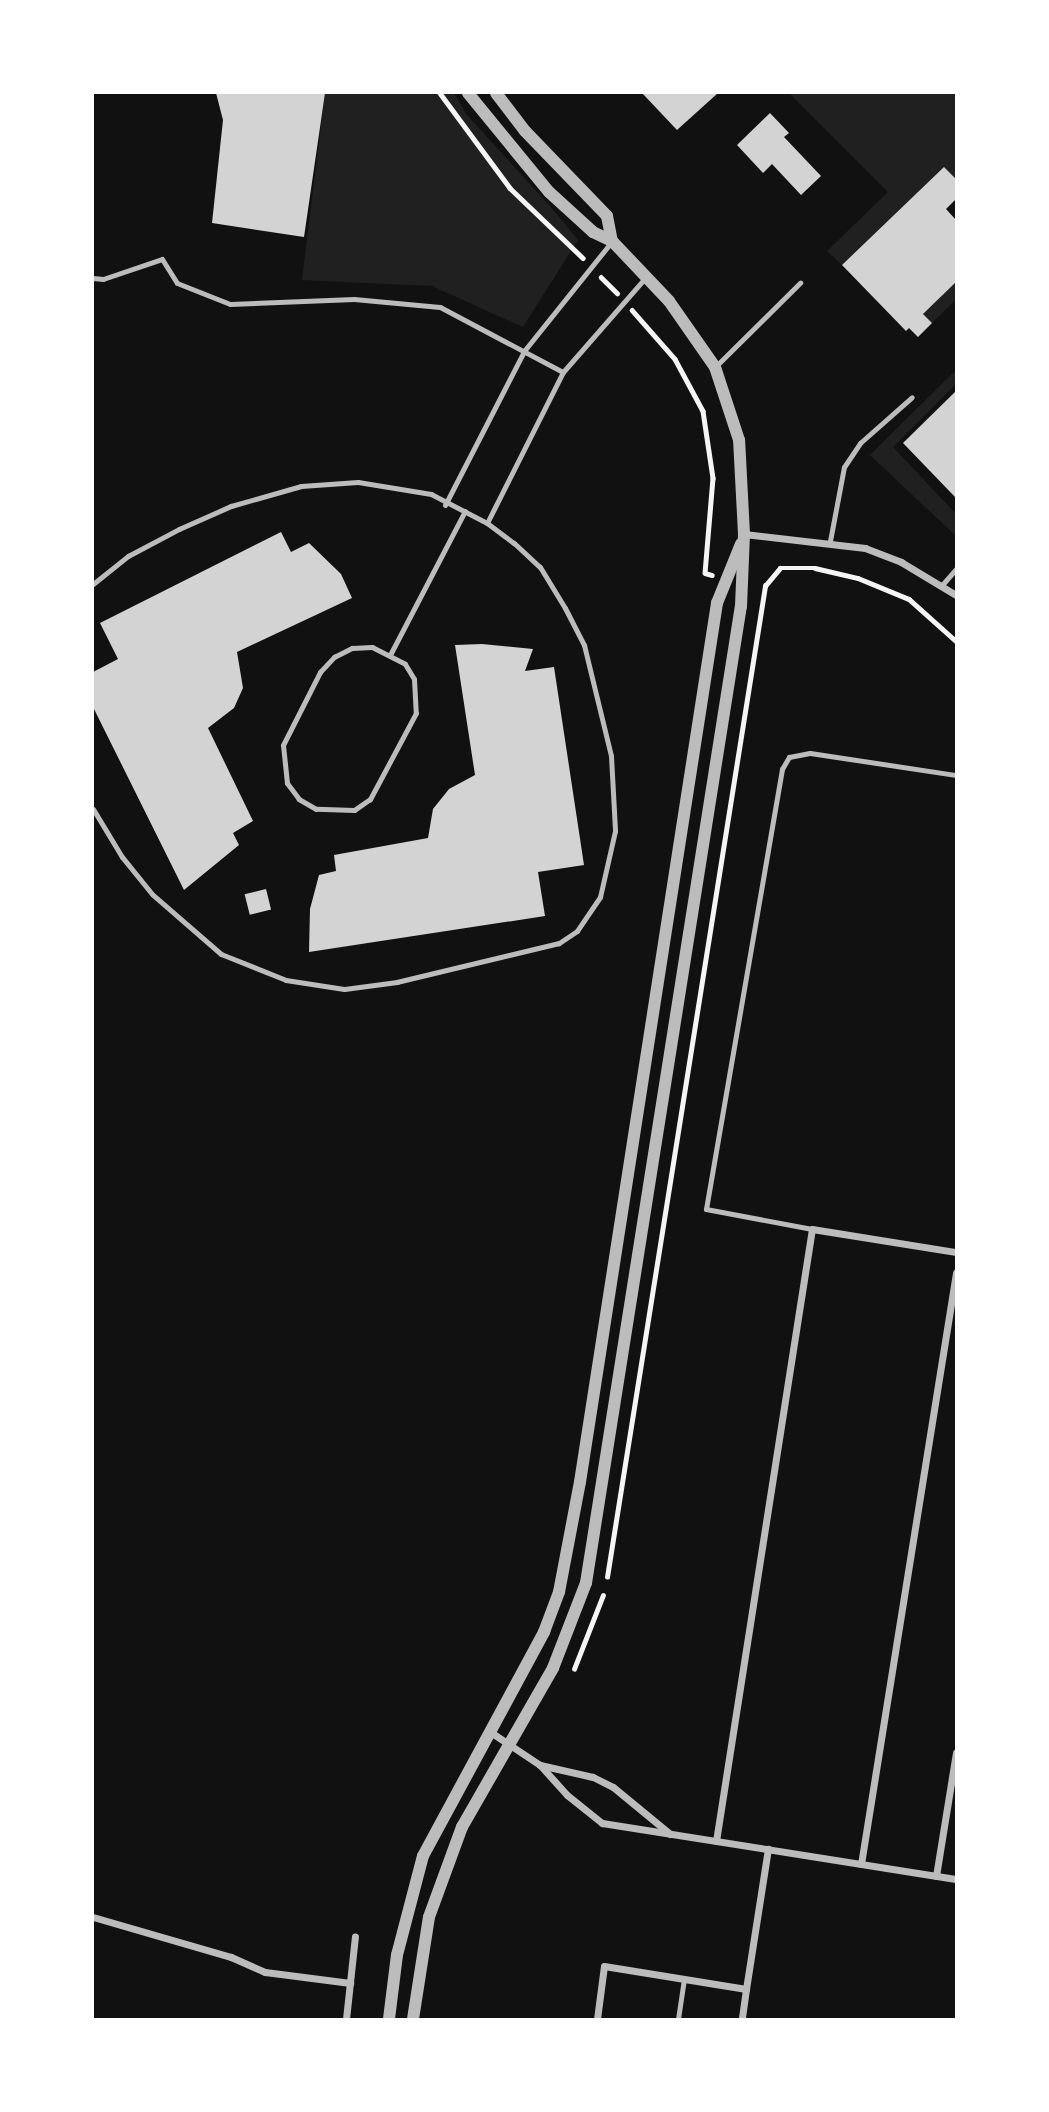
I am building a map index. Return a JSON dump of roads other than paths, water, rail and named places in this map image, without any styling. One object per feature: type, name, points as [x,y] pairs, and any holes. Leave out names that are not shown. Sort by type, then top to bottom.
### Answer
[{"type":"street","points":[[413,2019],[429,1917],[462,1827],[553,1668],[586,1583],[741,606],[744,534],[740,440],[715,367],[669,301],[612,241],[593,232],[548,192],[468,93]]},
{"type":"street","points":[[496,93],[525,131],[607,216],[612,241]]},
{"type":"street","points":[[744,534],[830,541],[901,562],[956,595]]},
{"type":"street","points":[[389,2019],[397,1955],[423,1856],[544,1632],[568,1551],[718,603],[744,534]]},
{"type":"street","points":[[716,1841],[812,1229],[956,1252]]},
{"type":"street","points":[[861,1864],[956,1273]]},
{"type":"street","points":[[489,1731],[540,1765],[566,1795],[602,1823],[956,1879]]},
{"type":"street","points":[[936,1876],[956,1753]]},
{"type":"street","points":[[540,1765],[593,1777],[613,1787],[671,1835]]},
{"type":"street","points":[[742,2019],[768,1849]]},
{"type":"street","points":[[93,1917],[231,1957],[265,1972],[350,1983]]},
{"type":"street","points":[[346,2019],[355,1936]]},
{"type":"street","points":[[597,2019],[604,1966],[746,1989]]},
{"type":"lane","points":[[445,505],[524,351],[612,241]]},
{"type":"lane","points":[[93,278],[103,279],[162,260],[177,283],[230,304],[354,299],[440,307],[562,372]]},
{"type":"lane","points":[[487,523],[562,372],[646,277]]},
{"type":"lane","points":[[715,367],[800,283]]},
{"type":"lane","points":[[830,541],[844,467],[860,443],[912,397]]},
{"type":"lane","points":[[93,584],[128,556],[179,529],[231,506],[301,486],[359,482],[398,486],[430,494],[445,505],[465,511],[487,523],[540,568],[565,608],[584,645],[611,756],[615,831],[608,875],[600,897],[577,931],[559,943],[397,982],[344,989],[286,980],[221,954],[185,927],[122,857],[93,809]]},
{"type":"lane","points":[[391,653],[465,511]]},
{"type":"lane","points":[[942,585],[956,569]]},
{"type":"lane","points":[[372,647],[391,653],[414,679],[416,713],[370,799],[354,810],[316,809],[299,799],[288,783],[283,745],[320,672],[334,657],[352,648],[372,647]]},
{"type":"lane","points":[[812,1229],[706,1209],[782,769],[789,757],[810,753],[956,775]]},
{"type":"lane","points":[[678,2019],[684,1979]]}]
